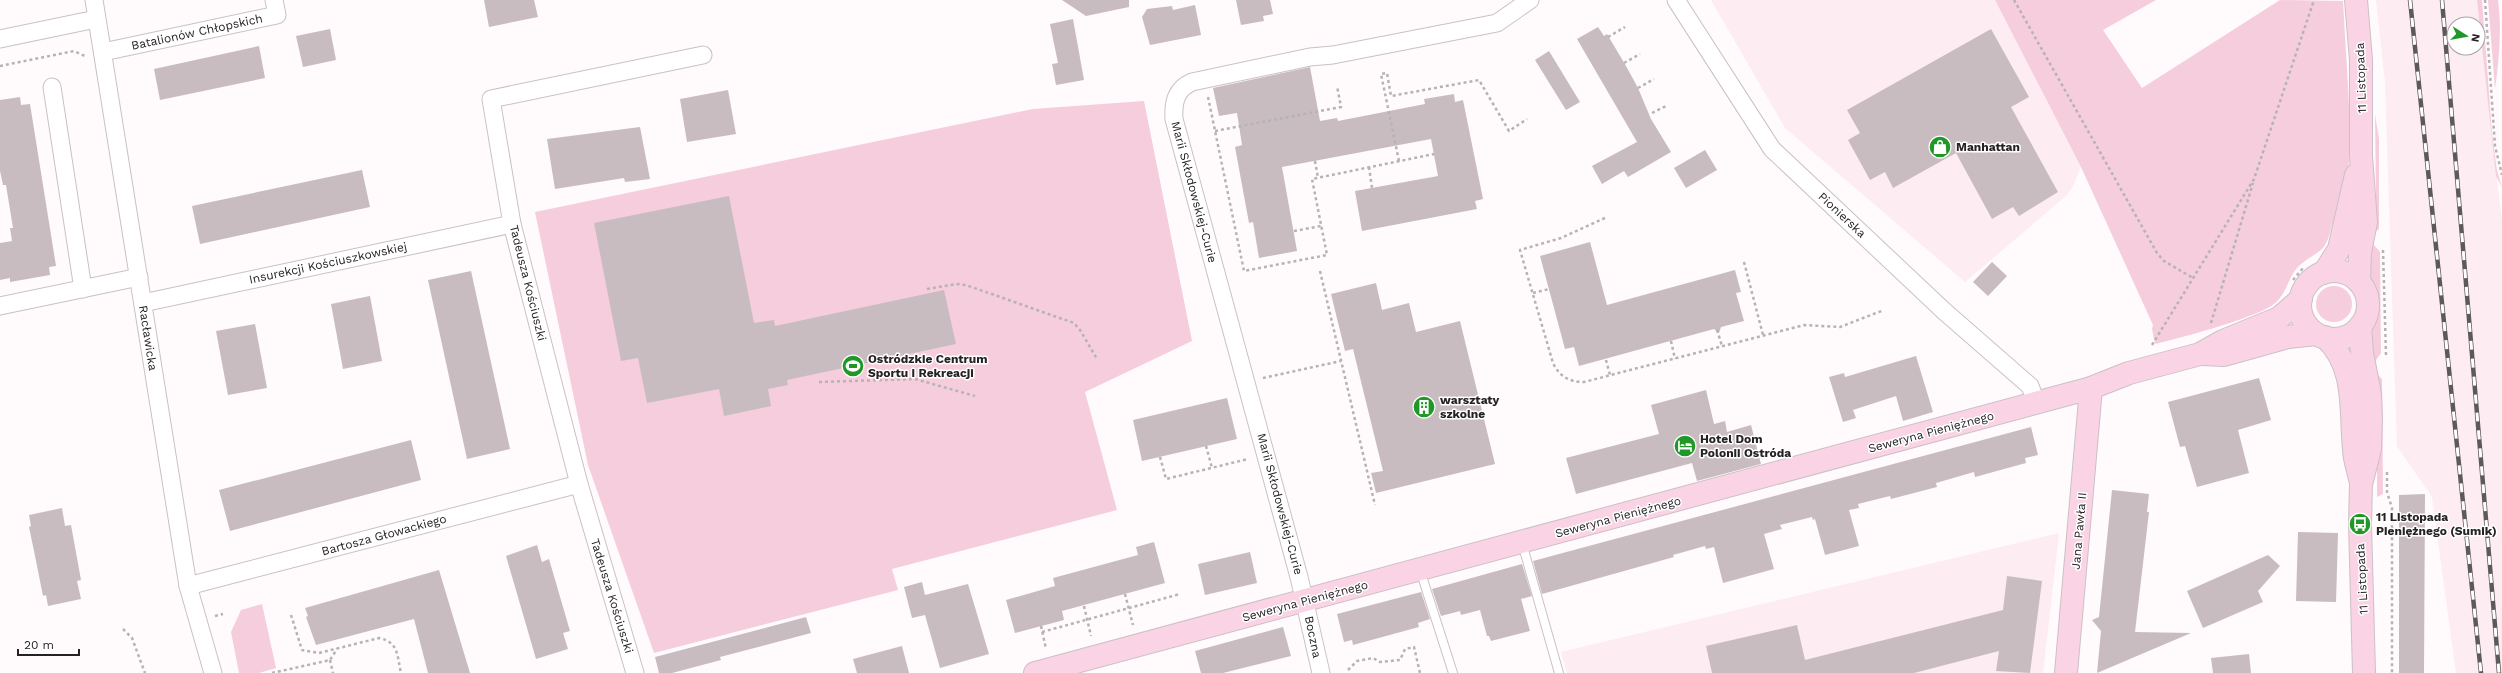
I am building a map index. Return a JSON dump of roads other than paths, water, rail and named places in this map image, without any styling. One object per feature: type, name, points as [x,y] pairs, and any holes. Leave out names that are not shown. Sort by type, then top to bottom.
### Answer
[{"type":"street","name":"Racławicka","points":[[94,0],[188,586],[213,673]]},
{"type":"street","name":"Batalionów Chłopskich","points":[[103,52],[277,14],[274,0]]},
{"type":"street","name":"Marii Skłodowskiej-Curie","points":[[1306,601],[1174,119],[1173,106],[1180,91],[1186,85],[1205,79],[1310,57],[1333,55],[1497,23],[1530,0]]},
{"type":"street","name":"Pionierska","points":[[1676,0],[1772,149],[1944,311],[2030,386],[2036,404]]},
{"type":"street","name":"11 Listopada","points":[[2356,0],[2361,60],[2361,156],[2366,222],[2360,252],[2359,282]]},
{"type":"street","points":[[0,39],[96,19]]},
{"type":"street","name":"Tadeusza Kościuszki","points":[[635,673],[579,484],[512,224],[491,99],[704,55]]},
{"type":"street","points":[[52,87],[83,289]]},
{"type":"street","name":"11 Listopada","points":[[2316,268],[2339,250],[2361,156]]},
{"type":"street","name":"Insurekcji Kościuszkowskiej","points":[[143,303],[512,224]]},
{"type":"street","points":[[2316,268],[2343,272],[2359,282],[2367,299],[2365,318],[2360,326],[2344,337],[2321,335],[2303,319],[2295,292],[2309,282],[2316,268]]},
{"type":"street","points":[[0,306],[139,277]]},
{"type":"street","name":"Seweryna Pieniężnego","points":[[1035,673],[1522,543],[2091,388],[2130,373],[2200,354],[2223,340],[2279,318],[2295,292]]},
{"type":"street","name":"11 Listopada","points":[[2360,326],[2362,353],[2370,394],[2371,419],[2370,449],[2361,484]]},
{"type":"street","name":"Seweryna Pieniężnego","points":[[2200,354],[2224,355],[2288,337],[2321,335]]},
{"type":"street","name":"11 Listopada","points":[[2321,335],[2336,348],[2343,359],[2347,374],[2353,418],[2354,450],[2361,484],[2360,563],[2364,620],[2364,673]]},
{"type":"street","name":"Jana Pawła II","points":[[2066,673],[2091,388]]},
{"type":"street","name":"Bartosza Głowackiego","points":[[188,586],[579,484]]},
{"type":"street","name":"Boczna","points":[[1306,601],[1321,673]]},
{"type":"lane","points":[[1522,543],[1559,673]]},
{"type":"lane","points":[[1420,570],[1453,673]]},
{"type":"railway","points":[[2410,0],[2481,673]]},
{"type":"railway","points":[[2442,0],[2499,673]]},
{"type":"place","name":"Manhattan","points":[[1940,147]]},
{"type":"place","name":"Ostródzkie Centrum Sportu i Rekreacji","points":[[853,366]]},
{"type":"place","name":"warsztaty szkolne","points":[[1424,407]]},
{"type":"place","name":"Hotel Dom Polonii Ostróda","points":[[1685,446]]},
{"type":"place","name":"11 Listopada Pieniężnego (Sumik)","points":[[2360,524]]}]
